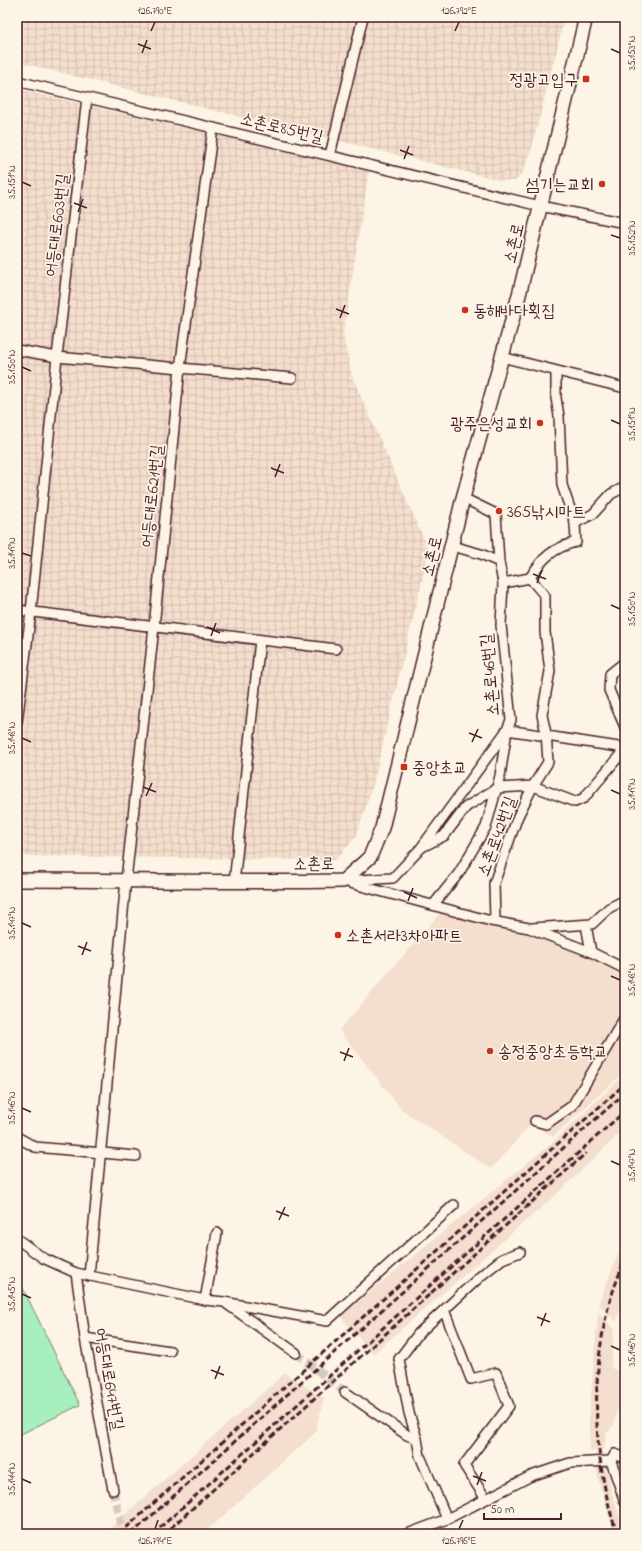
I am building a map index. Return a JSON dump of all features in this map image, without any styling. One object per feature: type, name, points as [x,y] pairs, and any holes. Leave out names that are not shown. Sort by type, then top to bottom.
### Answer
[{"type":"street","points":[[330,155],[363,17]]},
{"type":"street","name":"소촌로","points":[[17,880],[126,880],[234,883],[343,881],[370,857],[382,828],[463,498],[519,295],[586,17]]},
{"type":"street","name":"소촌로85번길","points":[[17,81],[540,206],[625,223]]},
{"type":"street","name":"어등대로603번길","points":[[57,357],[87,98]]},
{"type":"street","points":[[180,368],[213,128]]},
{"type":"street","points":[[17,350],[57,357],[292,378]]},
{"type":"street","points":[[17,722],[31,612],[57,357]]},
{"type":"street","points":[[502,358],[625,388]]},
{"type":"street","name":"어등대로621번길","points":[[154,627],[180,368]]},
{"type":"street","points":[[503,583],[530,578],[540,562],[563,546],[576,542],[575,523],[562,485],[559,416],[556,398],[556,372]]},
{"type":"street","points":[[575,523],[593,514],[611,494],[625,487]]},
{"type":"street","name":"소촌로46번길","points":[[463,498],[496,514],[499,562],[503,583],[501,625],[511,720],[507,730],[497,788]]},
{"type":"street","points":[[452,546],[481,554],[499,562]]},
{"type":"street","points":[[530,578],[544,596],[545,632],[550,671],[542,715],[546,736],[548,762],[533,786]]},
{"type":"street","points":[[17,610],[336,649]]},
{"type":"street","points":[[89,1276],[102,1153],[126,880],[154,627]]},
{"type":"street","points":[[234,883],[260,640]]},
{"type":"street","points":[[625,662],[610,674],[609,690],[625,727]]},
{"type":"street","points":[[343,881],[393,878],[421,848],[507,730],[625,749]]},
{"type":"street","points":[[421,848],[444,836],[466,807],[497,788],[533,786],[575,802],[580,800],[584,798],[625,749]]},
{"type":"street","name":"소촌로42번길","points":[[495,922],[494,883],[518,816],[533,786]]},
{"type":"street","name":"소촌로42번길","points":[[434,904],[459,873],[486,827],[497,788]]},
{"type":"street","points":[[343,881],[434,904],[495,922],[529,928],[590,952],[625,969]]},
{"type":"street","points":[[529,928],[592,924],[609,908],[625,900]]},
{"type":"street","points":[[586,925],[590,952]]},
{"type":"street","points":[[535,1121],[546,1124],[572,1106],[625,1017]]},
{"type":"street","points":[[17,1137],[34,1148],[136,1156]]},
{"type":"street","points":[[17,1239],[43,1258],[76,1273],[206,1300],[327,1321],[454,1206]]},
{"type":"street","points":[[206,1300],[217,1233]]},
{"type":"street","points":[[447,1519],[420,1456],[417,1439],[409,1413],[399,1358],[419,1333],[488,1270],[502,1259],[520,1252]]},
{"type":"street","name":"어등대로647번길","points":[[76,1273],[85,1338],[113,1490]]},
{"type":"street","points":[[224,1302],[296,1353]]},
{"type":"street","points":[[444,1310],[471,1379],[496,1373],[509,1406],[464,1465],[486,1499]]},
{"type":"street","points":[[85,1338],[170,1351]]},
{"type":"street","points":[[345,1392],[407,1434],[417,1439]]},
{"type":"street","points":[[625,1458],[615,1454],[611,1461],[625,1502]]},
{"type":"street","points":[[407,1534],[447,1519],[531,1476],[570,1463],[611,1461]]},
{"type":"shaded area","points":[[17,17],[565,17],[531,151],[522,174],[515,181],[499,180],[17,62]]},
{"type":"shaded area","points":[[17,89],[369,171],[343,335],[352,376],[429,551],[374,781],[356,837],[336,860],[17,856]]},
{"type":"shaded area","name":"송정중앙초등학교","points":[[441,912],[566,945],[625,974],[625,1071],[553,1137],[531,1124],[491,1169],[401,1109],[339,1030]]},
{"type":"shaded area","points":[[625,1074],[625,1128],[558,1193],[373,1354],[340,1316],[554,1141]]},
{"type":"shaded area","points":[[625,1237],[625,1292],[616,1322],[598,1304]]},
{"type":"shaded area","points":[[598,1312],[614,1329],[611,1368],[623,1373],[623,1389],[614,1425],[606,1434],[604,1449],[590,1452],[589,1420]]},
{"type":"shaded area","points":[[285,1373],[324,1398],[315,1433],[203,1534],[103,1534]]},
{"type":"shaded area","points":[[604,1453],[611,1490],[625,1534],[615,1534],[598,1479],[594,1454]]},
{"type":"green space","points":[[17,1276],[80,1405],[17,1436]]},
{"type":"tunnel","points":[[296,1353],[345,1392]]},
{"type":"tunnel","points":[[113,1490],[123,1534]]},
{"type":"railway","points":[[119,1534],[625,1084]]},
{"type":"railway","points":[[131,1534],[625,1093]]},
{"type":"railway","points":[[153,1534],[625,1111]]},
{"type":"railway","points":[[164,1534],[586,1153]]},
{"type":"railway","points":[[617,1534],[603,1480],[599,1452],[597,1396],[598,1368],[607,1312],[625,1258]]},
{"type":"place","name":"정광고입구","points":[[586,79]]},
{"type":"place","name":"섬기는교회","points":[[602,184]]},
{"type":"place","name":"동해바다횟집","points":[[465,310]]},
{"type":"place","name":"광주은성교회","points":[[540,423]]},
{"type":"place","name":"365낚시마트","points":[[499,511]]},
{"type":"place","name":"중앙초교","points":[[404,767]]},
{"type":"place","name":"소촌서라3차아파트","points":[[338,935]]},
{"type":"place","name":"송정중앙초등학교","points":[[490,1051]]}]
